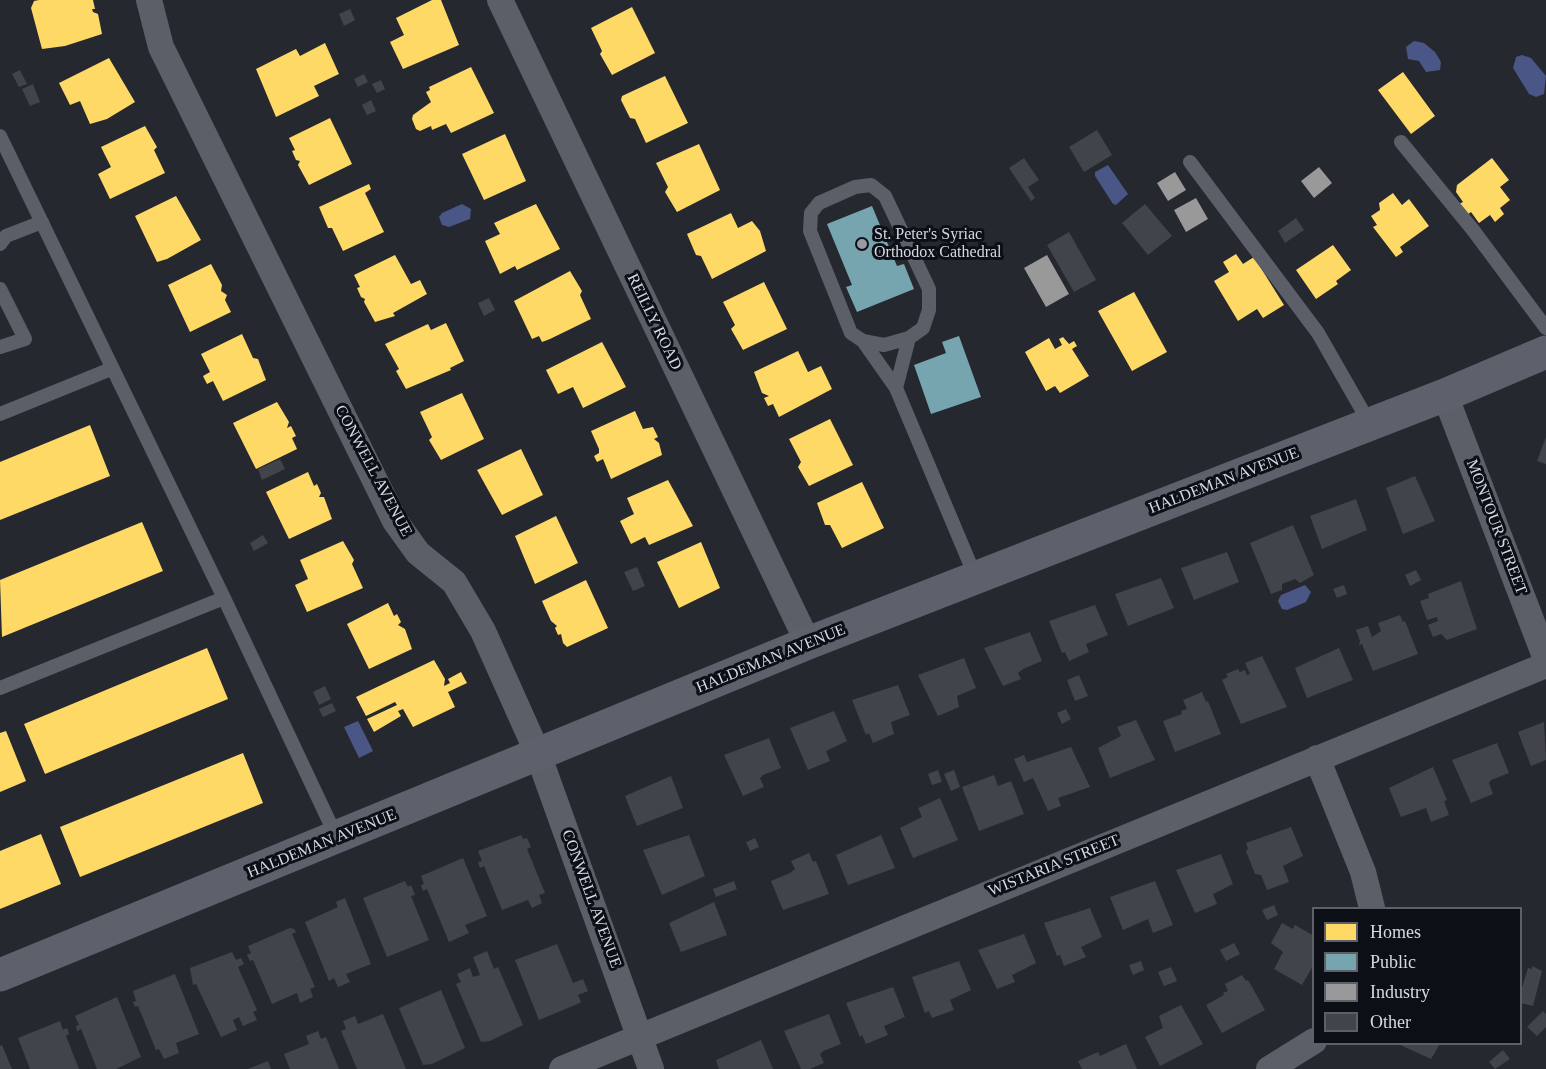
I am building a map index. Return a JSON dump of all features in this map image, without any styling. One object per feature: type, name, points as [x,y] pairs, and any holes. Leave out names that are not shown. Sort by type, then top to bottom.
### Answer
[{"type":"main road","name":"HALDEMAN AVENUE","points":[[0,975],[808,643],[1445,395],[1546,352]]},
{"type":"street","name":"CONWELL AVENUE","points":[[149,0],[161,47],[395,521],[418,553],[454,582],[483,631],[538,754],[651,1069]]},
{"type":"street","name":"REILLY ROAD","points":[[500,0],[808,643]]},
{"type":"street","name":"MONTOUR STREET","points":[[1445,395],[1546,659]]},
{"type":"street","name":"WISTARIA STREET","points":[[562,1069],[1546,665]]},
{"type":"street","points":[[1317,758],[1364,872],[1372,907]]},
{"type":"street","points":[[1269,1069],[1312,1042]]},
{"type":"lane","points":[[0,136],[224,598],[336,838]]},
{"type":"lane","points":[[1401,142],[1473,230],[1546,328]]},
{"type":"lane","points":[[1190,162],[1318,333],[1370,424]]},
{"type":"lane","points":[[863,341],[884,345],[909,338],[923,328],[929,310],[929,289],[885,196],[871,185],[855,187],[819,203],[811,213],[810,231],[851,333],[863,341],[896,388],[976,578]]},
{"type":"lane","points":[[0,244],[6,236],[42,222]]},
{"type":"lane","points":[[0,289],[25,339],[0,347]]},
{"type":"lane","points":[[896,388],[909,338]]},
{"type":"lane","points":[[0,414],[111,369]]},
{"type":"lane","points":[[0,688],[224,598]]},
{"type":"water","points":[[1414,41],[1424,43],[1435,52],[1441,62],[1440,70],[1426,72],[1419,61],[1408,59],[1406,47]]},
{"type":"water","points":[[1522,55],[1531,58],[1546,76],[1544,94],[1536,97],[1529,94],[1513,68],[1516,57]]},
{"type":"water","points":[[1108,165],[1128,194],[1116,205],[1113,204],[1095,176],[1095,172]]},
{"type":"water","points":[[462,204],[471,209],[470,219],[449,227],[442,225],[439,217],[442,213]]},
{"type":"water","points":[[1305,585],[1311,592],[1306,602],[1287,610],[1282,609],[1278,601],[1281,595]]},
{"type":"water","points":[[358,721],[373,751],[359,758],[344,727]]},
{"type":"building: Homes","points":[[93,0],[95,9],[92,9],[98,14],[102,34],[65,46],[42,49],[31,8],[34,1]]},
{"type":"building: Homes","points":[[432,0],[441,0],[459,45],[403,69],[390,42],[404,35],[396,18]]},
{"type":"building: Homes","points":[[632,7],[655,53],[612,75],[600,54],[602,51],[591,28]]},
{"type":"building: Homes","points":[[325,43],[339,74],[314,86],[319,96],[276,117],[256,69],[296,49],[300,56]]},
{"type":"building: Homes","points":[[109,58],[135,102],[107,119],[90,124],[80,101],[70,105],[59,83]]},
{"type":"building: Homes","points":[[471,67],[494,113],[451,133],[446,124],[432,130],[431,126],[420,131],[416,129],[412,119],[413,115],[431,102],[426,92],[430,90],[429,87]]},
{"type":"building: Homes","points":[[1403,72],[1435,116],[1411,134],[1378,90]]},
{"type":"building: Homes","points":[[665,76],[688,123],[646,143],[635,119],[630,118],[621,100],[622,96]]},
{"type":"building: Homes","points":[[330,118],[352,164],[309,185],[298,165],[300,161],[296,160],[292,151],[295,150],[289,138]]},
{"type":"building: Homes","points":[[145,126],[157,147],[154,150],[165,173],[110,199],[98,174],[111,167],[101,147]]},
{"type":"building: Homes","points":[[505,134],[526,181],[484,200],[462,154]]},
{"type":"building: Homes","points":[[699,144],[720,190],[677,212],[665,192],[668,187],[656,163]]},
{"type":"building: Homes","points":[[1492,158],[1509,180],[1500,187],[1510,200],[1500,208],[1504,214],[1495,222],[1490,215],[1479,223],[1471,212],[1467,215],[1459,204],[1463,202],[1456,192],[1457,185]]},
{"type":"building: Homes","points":[[369,184],[371,189],[365,193],[384,232],[343,251],[332,228],[328,228],[319,207]]},
{"type":"building: Homes","points":[[1393,193],[1402,205],[1409,199],[1429,226],[1400,247],[1403,252],[1396,257],[1373,227],[1377,225],[1371,216],[1380,210],[1379,203]]},
{"type":"building: Homes","points":[[176,196],[201,240],[157,262],[135,216]]},
{"type":"building: Homes","points":[[536,204],[560,249],[517,270],[515,266],[500,274],[485,241],[500,234],[494,223]]},
{"type":"building: Homes","points":[[731,213],[738,228],[752,221],[760,231],[766,251],[712,279],[701,256],[696,255],[687,234]]},
{"type":"building: Homes","points":[[1333,245],[1351,270],[1336,281],[1338,284],[1316,299],[1296,270]]},
{"type":"building: Homes","points":[[1236,254],[1243,264],[1254,257],[1284,305],[1263,318],[1257,309],[1238,321],[1214,281],[1229,272],[1223,262]]},
{"type":"building: Homes","points":[[395,255],[411,284],[420,280],[427,294],[393,313],[395,316],[375,322],[364,302],[365,299],[361,297],[357,288],[360,287],[354,275]]},
{"type":"building: Homes","points":[[211,264],[222,285],[221,291],[227,295],[225,300],[231,312],[190,332],[168,285]]},
{"type":"building: Homes","points":[[570,271],[582,291],[580,295],[591,319],[542,342],[539,336],[532,339],[514,301]]},
{"type":"building: Homes","points":[[764,282],[787,329],[743,350],[731,329],[735,325],[723,302]]},
{"type":"building: Homes","points":[[1134,292],[1167,352],[1132,371],[1098,311]]},
{"type":"building: Homes","points":[[446,323],[464,361],[450,368],[451,370],[406,389],[396,371],[399,369],[385,344],[428,324],[431,330]]},
{"type":"building: Homes","points":[[242,334],[253,358],[258,359],[266,380],[223,401],[213,381],[207,384],[203,376],[210,372],[201,354]]},
{"type":"building: Homes","points":[[1063,337],[1069,344],[1074,341],[1077,346],[1072,349],[1089,376],[1060,393],[1055,386],[1046,391],[1025,352],[1049,338],[1055,349],[1062,345],[1059,339]]},
{"type":"building: Homes","points":[[602,342],[626,387],[583,408],[573,387],[558,394],[546,370]]},
{"type":"building: Homes","points":[[798,351],[808,372],[821,366],[832,389],[779,417],[773,404],[768,406],[764,398],[769,396],[762,393],[754,372]]},
{"type":"building: Homes","points":[[462,393],[484,439],[441,460],[429,440],[432,437],[420,412]]},
{"type":"building: Homes","points":[[277,402],[289,422],[287,428],[291,426],[296,436],[292,438],[297,449],[256,469],[233,423]]},
{"type":"building: Homes","points":[[635,411],[643,429],[653,427],[658,437],[654,439],[659,443],[662,455],[611,479],[603,459],[597,462],[594,456],[599,453],[599,449],[591,431]]},
{"type":"building: Homes","points":[[830,419],[853,465],[809,486],[798,467],[801,462],[789,439]]},
{"type":"building: Homes","points":[[90,425],[110,476],[0,520],[0,462]]},
{"type":"building: Homes","points":[[521,449],[543,495],[502,515],[477,470]]},
{"type":"building: Homes","points":[[308,472],[314,486],[317,484],[321,493],[319,497],[324,497],[332,519],[289,539],[266,492]]},
{"type":"building: Homes","points":[[668,480],[693,526],[649,545],[645,537],[631,544],[620,521],[634,514],[627,498]]},
{"type":"building: Homes","points":[[862,482],[884,528],[842,548],[830,525],[825,525],[817,503]]},
{"type":"building: Homes","points":[[556,516],[578,563],[535,584],[515,536]]},
{"type":"building: Homes","points":[[142,522],[163,571],[2,637],[0,580]]},
{"type":"building: Homes","points":[[343,541],[354,560],[352,564],[363,588],[307,612],[295,585],[308,579],[300,560]]},
{"type":"building: Homes","points":[[701,542],[720,588],[679,608],[657,562]]},
{"type":"building: Homes","points":[[586,580],[608,628],[567,647],[563,643],[561,634],[558,635],[555,628],[557,626],[551,621],[542,601]]},
{"type":"building: Homes","points":[[388,603],[394,616],[397,614],[401,622],[398,625],[405,629],[412,649],[369,669],[347,624]]},
{"type":"building: Homes","points":[[207,648],[228,699],[45,774],[24,724]]},
{"type":"building: Homes","points":[[434,660],[445,679],[444,686],[450,683],[448,679],[461,672],[467,683],[448,692],[455,707],[413,727],[403,709],[398,711],[401,716],[374,732],[367,719],[397,705],[395,702],[366,716],[356,697]]},
{"type":"building: Homes","points":[[6,731],[26,781],[0,792],[0,733]]},
{"type":"building: Homes","points":[[243,753],[263,803],[80,877],[60,827]]},
{"type":"building: Homes","points":[[41,834],[61,884],[0,909],[0,851]]},
{"type":"building: Public","name":"St. Peter's Syriac Orthodox Cathedral","points":[[872,206],[897,266],[904,264],[914,289],[857,312],[846,287],[852,285],[827,224]]},
{"type":"building: Public","points":[[959,336],[981,397],[931,414],[914,365],[946,353],[942,342]]},
{"type":"building: Industry","points":[[1319,167],[1332,183],[1314,198],[1301,181]]},
{"type":"building: Industry","points":[[1175,172],[1186,190],[1168,201],[1157,183]]},
{"type":"building: Industry","points":[[1196,198],[1208,219],[1186,232],[1174,210]]},
{"type":"building: Industry","points":[[1047,255],[1069,294],[1046,307],[1024,268]]},
{"type":"building: Other","points":[[350,9],[355,20],[344,26],[339,14]]},
{"type":"building: Other","points":[[20,70],[27,84],[19,87],[12,74]]},
{"type":"building: Other","points":[[364,74],[368,82],[358,87],[354,79]]},
{"type":"building: Other","points":[[381,80],[385,89],[377,93],[372,84]]},
{"type":"building: Other","points":[[33,84],[40,102],[30,106],[22,89]]},
{"type":"building: Other","points":[[371,100],[376,111],[367,115],[362,105]]},
{"type":"building: Other","points":[[1097,130],[1112,155],[1084,172],[1069,147]]},
{"type":"building: Other","points":[[1024,158],[1039,180],[1028,187],[1035,198],[1031,201],[1009,168]]},
{"type":"building: Other","points":[[1145,204],[1172,236],[1148,255],[1122,223]]},
{"type":"building: Other","points":[[1296,218],[1304,230],[1285,243],[1278,231]]},
{"type":"building: Other","points":[[1069,232],[1096,280],[1074,292],[1047,245]]},
{"type":"building: Other","points":[[489,298],[495,310],[484,316],[478,303]]},
{"type":"building: Other","points":[[1546,437],[1546,464],[1537,461]]},
{"type":"building: Other","points":[[280,459],[285,469],[262,480],[258,469]]},
{"type":"building: Other","points":[[1415,476],[1435,521],[1403,534],[1386,488]]},
{"type":"building: Other","points":[[1356,499],[1367,530],[1322,549],[1310,516]]},
{"type":"building: Other","points":[[1293,525],[1314,575],[1300,583],[1295,579],[1282,584],[1282,590],[1271,594],[1250,543]]},
{"type":"building: Other","points":[[263,535],[268,543],[254,551],[250,543]]},
{"type":"building: Other","points":[[1227,552],[1239,582],[1194,600],[1181,568]]},
{"type":"building: Other","points":[[637,567],[645,586],[633,591],[624,572]]},
{"type":"building: Other","points":[[1416,570],[1421,580],[1410,586],[1405,575]]},
{"type":"building: Other","points":[[1161,578],[1174,608],[1128,626],[1115,594]]},
{"type":"building: Other","points":[[1461,581],[1477,629],[1447,640],[1441,634],[1433,637],[1428,625],[1438,621],[1437,617],[1427,620],[1420,601],[1429,598],[1428,594]]},
{"type":"building: Other","points":[[1344,585],[1347,594],[1337,598],[1333,589]]},
{"type":"building: Other","points":[[1095,605],[1108,635],[1086,644],[1089,652],[1069,661],[1065,652],[1062,653],[1049,621]]},
{"type":"building: Other","points":[[1400,615],[1403,622],[1405,621],[1418,654],[1373,671],[1362,644],[1359,645],[1356,630],[1368,626],[1372,637],[1381,631],[1378,623]]},
{"type":"building: Other","points":[[1030,632],[1042,661],[1018,673],[1021,679],[1003,686],[984,648]]},
{"type":"building: Other","points":[[1339,648],[1353,680],[1307,698],[1295,668]]},
{"type":"building: Other","points":[[1262,656],[1287,707],[1241,724],[1222,680],[1228,677],[1226,674],[1238,669],[1240,672],[1245,670],[1247,675],[1250,674],[1245,663]]},
{"type":"building: Other","points":[[964,658],[976,688],[957,696],[959,707],[938,716],[918,675]]},
{"type":"building: Other","points":[[1079,675],[1088,696],[1075,701],[1067,680]]},
{"type":"building: Other","points":[[898,685],[910,715],[891,722],[894,734],[873,743],[869,733],[866,735],[852,700]]},
{"type":"building: Other","points":[[325,686],[331,699],[319,705],[313,692]]},
{"type":"building: Other","points":[[1202,692],[1221,734],[1175,752],[1163,721],[1182,714],[1181,711],[1187,709],[1183,700]]},
{"type":"building: Other","points":[[332,703],[336,711],[323,717],[319,709]]},
{"type":"building: Other","points":[[1066,709],[1071,719],[1062,724],[1057,713]]},
{"type":"building: Other","points":[[834,711],[847,741],[826,751],[830,761],[808,770],[790,728]]},
{"type":"building: Other","points":[[1136,720],[1155,760],[1110,778],[1098,748],[1121,736],[1117,727]]},
{"type":"building: Other","points":[[1544,722],[1546,760],[1531,766],[1518,732]]},
{"type":"building: Other","points":[[769,738],[781,768],[760,778],[764,787],[743,796],[724,755]]},
{"type":"building: Other","points":[[1497,743],[1509,773],[1491,780],[1489,783],[1493,794],[1471,803],[1452,760]]},
{"type":"building: Other","points":[[1071,747],[1090,787],[1058,798],[1061,806],[1048,811],[1033,778],[1024,782],[1014,759],[1024,755],[1027,762]]},
{"type":"building: Other","points":[[1433,767],[1447,800],[1444,801],[1449,815],[1431,822],[1426,808],[1401,817],[1389,788]]},
{"type":"building: Other","points":[[938,770],[942,782],[932,785],[928,774]]},
{"type":"building: Other","points":[[954,770],[960,787],[951,791],[944,774]]},
{"type":"building: Other","points":[[994,775],[998,786],[1011,781],[1024,814],[979,831],[962,787]]},
{"type":"building: Other","points":[[671,776],[683,808],[637,826],[625,796]]},
{"type":"building: Other","points":[[940,798],[958,840],[913,858],[900,828],[922,817],[918,808]]},
{"type":"building: Other","points":[[1291,827],[1303,856],[1283,866],[1289,882],[1267,890],[1261,875],[1255,874],[1246,851],[1248,849],[1246,843]]},
{"type":"building: Other","points":[[521,835],[523,839],[527,838],[531,847],[527,849],[545,893],[539,895],[542,903],[532,908],[528,900],[502,910],[484,866],[480,868],[478,862],[482,861],[478,851]]},
{"type":"building: Other","points":[[689,835],[705,876],[662,895],[643,850]]},
{"type":"building: Other","points":[[881,835],[895,868],[848,885],[836,855]]},
{"type":"building: Other","points":[[755,838],[759,847],[750,851],[746,842]]},
{"type":"building: Other","points":[[809,853],[813,862],[816,861],[829,894],[783,910],[771,881],[790,873],[795,869],[791,861]]},
{"type":"building: Other","points":[[1221,854],[1233,884],[1213,894],[1217,904],[1195,913],[1176,870]]},
{"type":"building: Other","points":[[463,858],[487,916],[465,925],[469,933],[449,942],[427,889],[423,891],[421,885],[424,884],[421,876]]},
{"type":"building: Other","points":[[405,881],[408,887],[411,885],[415,895],[411,896],[429,940],[387,957],[363,898]]},
{"type":"building: Other","points":[[734,881],[737,889],[716,897],[713,889]]},
{"type":"building: Other","points":[[1155,881],[1173,925],[1153,933],[1148,919],[1123,930],[1110,897]]},
{"type":"building: Other","points":[[345,898],[371,964],[346,974],[350,982],[338,987],[334,978],[329,981],[305,922],[338,907],[336,902]]},
{"type":"building: Other","points":[[714,902],[727,935],[681,952],[669,923]]},
{"type":"building: Other","points":[[1274,905],[1278,915],[1267,920],[1262,910]]},
{"type":"building: Other","points":[[1090,908],[1102,937],[1081,947],[1086,957],[1064,966],[1060,955],[1057,956],[1044,923]]},
{"type":"building: Other","points":[[1282,923],[1293,929],[1295,925],[1312,935],[1312,968],[1302,985],[1274,969],[1283,952],[1271,943]]},
{"type":"building: Other","points":[[290,928],[296,932],[292,934],[315,987],[310,989],[313,997],[300,1003],[297,993],[272,1004],[253,960],[250,961],[247,955],[251,953],[248,946]]},
{"type":"building: Other","points":[[1024,934],[1036,963],[1012,975],[1015,982],[997,989],[978,950]]},
{"type":"building: Other","points":[[1234,943],[1240,954],[1226,961],[1220,950]]},
{"type":"building: Other","points":[[557,944],[573,983],[583,979],[588,991],[578,995],[581,1002],[539,1020],[515,960]]},
{"type":"building: Other","points":[[487,951],[494,969],[498,967],[523,1025],[490,1041],[481,1042],[456,984],[461,982],[457,974],[470,968],[473,977],[480,975],[473,957]]},
{"type":"building: Other","points":[[232,952],[236,960],[241,958],[244,964],[238,967],[257,1010],[253,1012],[257,1020],[243,1026],[239,1017],[233,1020],[237,1030],[221,1037],[196,984],[193,985],[190,968]]},
{"type":"building: Other","points":[[959,961],[971,990],[950,1000],[954,1010],[932,1018],[929,1011],[925,1013],[912,977]]},
{"type":"building: Other","points":[[1141,961],[1144,970],[1133,975],[1129,965]]},
{"type":"building: Other","points":[[1532,966],[1542,971],[1533,1006],[1522,1003],[1522,988],[1528,968],[1532,969]]},
{"type":"building: Other","points":[[1171,967],[1177,981],[1164,986],[1158,972]]},
{"type":"building: Other","points":[[175,974],[199,1034],[176,1043],[179,1053],[164,1059],[159,1049],[156,1050],[138,1006],[135,1007],[133,991]]},
{"type":"building: Other","points":[[1242,975],[1246,981],[1248,980],[1265,1010],[1222,1033],[1206,1005],[1228,991],[1225,984]]},
{"type":"building: Other","points":[[893,987],[905,1017],[884,1026],[888,1035],[866,1044],[862,1035],[860,1037],[846,1003]]},
{"type":"building: Other","points":[[441,990],[465,1048],[432,1064],[423,1065],[399,1008]]},
{"type":"building: Other","points":[[117,997],[141,1057],[116,1069],[97,1069],[81,1029],[77,1031],[76,1026],[79,1025],[75,1016]]},
{"type":"building: Other","points":[[1181,1005],[1203,1044],[1160,1066],[1145,1037],[1163,1028],[1159,1016]]},
{"type":"building: Other","points":[[1543,1011],[1546,1014],[1546,1027],[1537,1036],[1527,1027]]},
{"type":"building: Other","points":[[383,1014],[406,1069],[357,1069],[341,1031],[346,1029],[343,1021],[355,1016],[358,1024]]},
{"type":"building: Other","points":[[829,1014],[841,1044],[820,1054],[824,1063],[810,1069],[801,1069],[784,1031]]},
{"type":"building: Other","points":[[60,1021],[63,1030],[67,1028],[69,1034],[66,1036],[79,1069],[30,1069],[18,1038]]},
{"type":"building: Other","points":[[318,1031],[321,1039],[326,1037],[339,1069],[290,1069],[284,1054],[309,1044],[306,1036]]},
{"type":"building: Other","points":[[761,1040],[773,1069],[719,1069],[716,1060]]},
{"type":"building: Other","points":[[1126,1044],[1137,1069],[1082,1069],[1078,1061],[1098,1052],[1100,1056]]},
{"type":"building: Other","points":[[2,1045],[12,1069],[0,1069],[0,1046]]},
{"type":"building: Other","points":[[1400,1045],[1439,1045],[1431,1059]]},
{"type":"building: Other","points":[[1503,1050],[1510,1059],[1495,1069],[1489,1062]]},
{"type":"building: Other","points":[[268,1061],[271,1069],[248,1069]]},
{"type":"place","name":"St. Peter's Syriac Orthodox Cathedral","points":[[862,244]]}]
